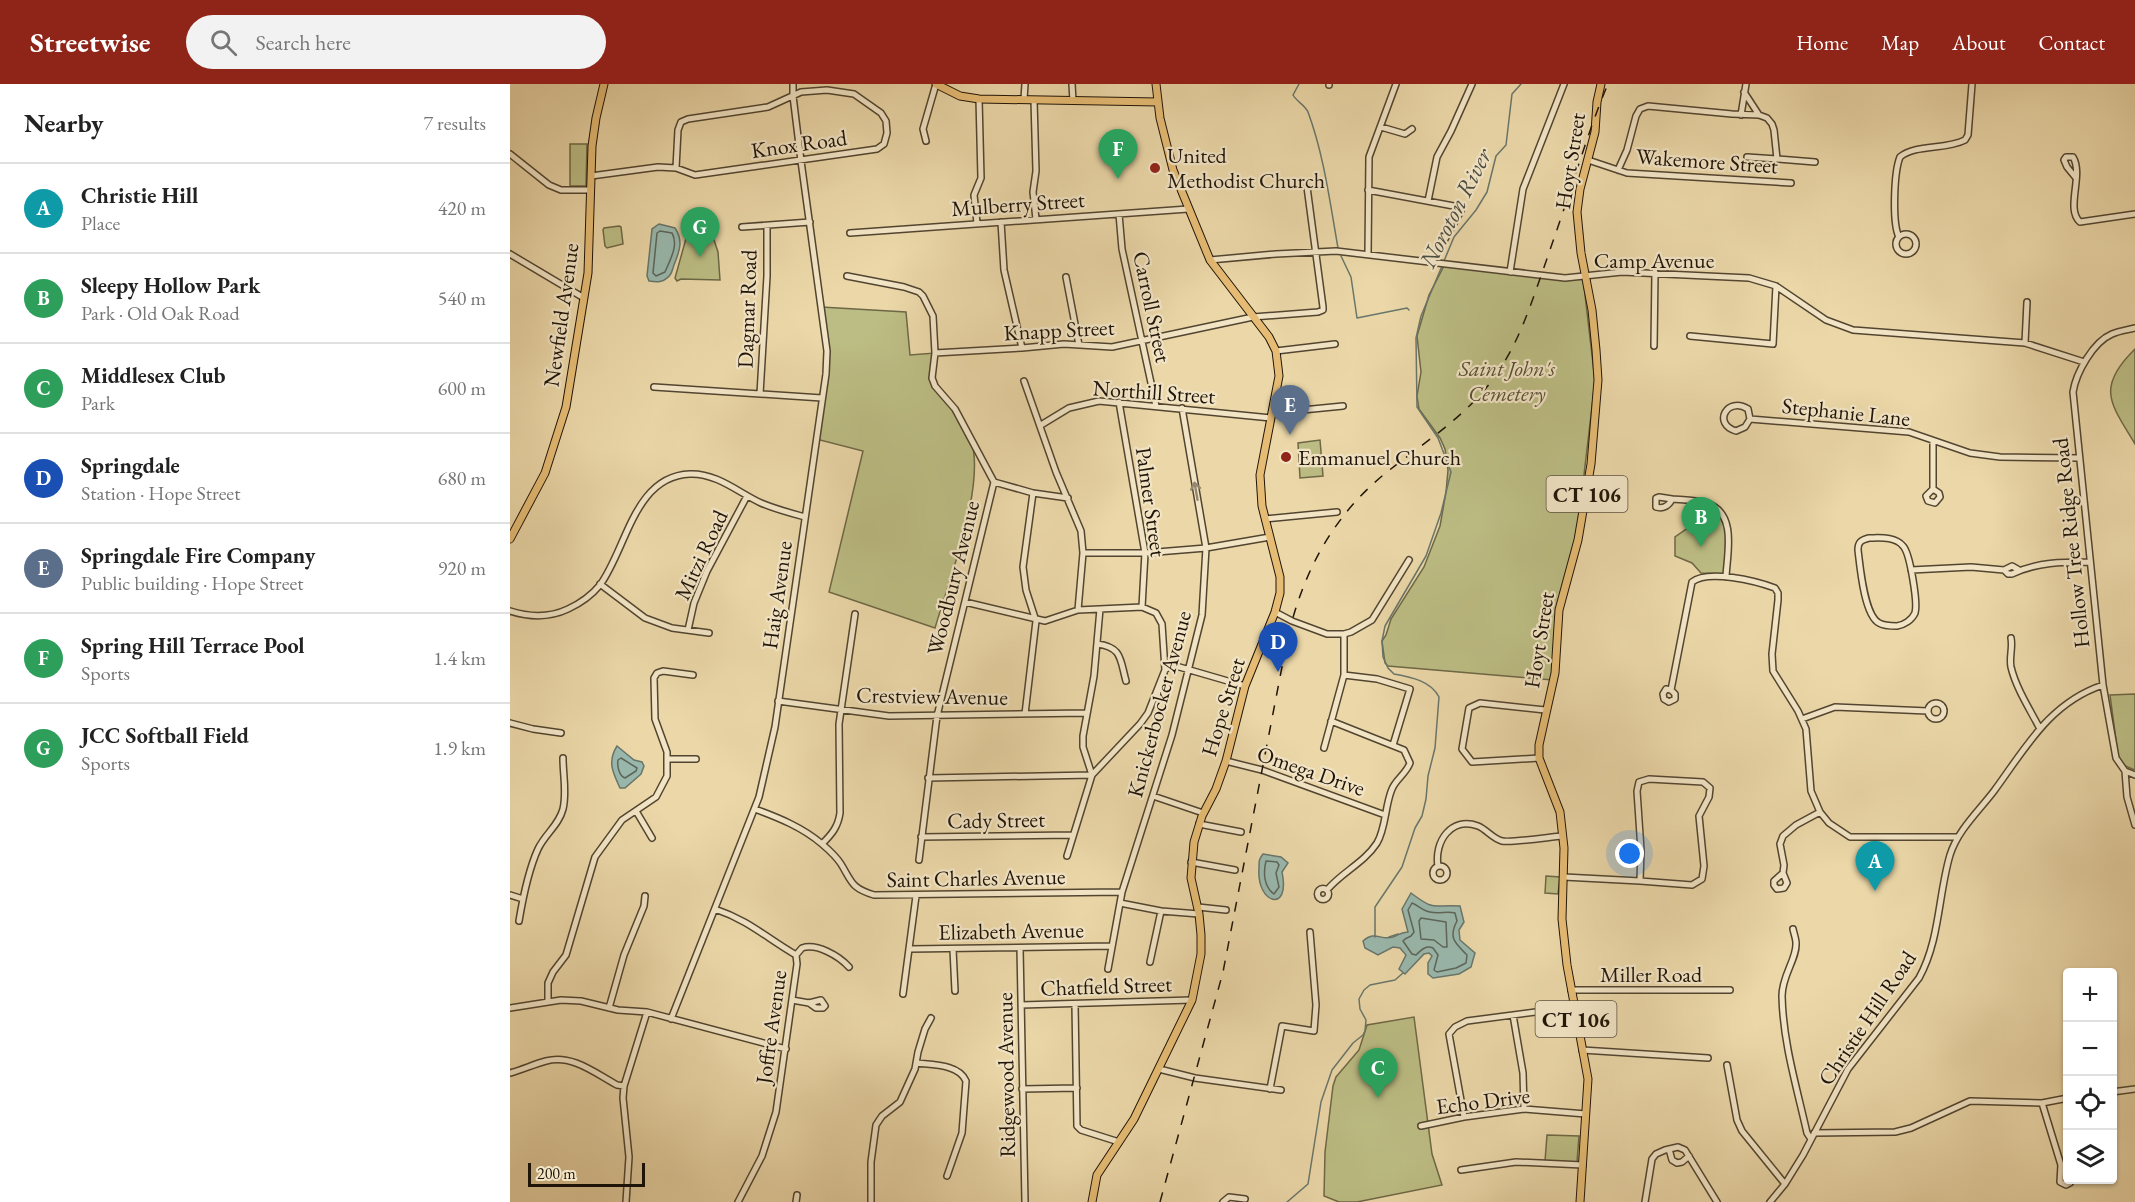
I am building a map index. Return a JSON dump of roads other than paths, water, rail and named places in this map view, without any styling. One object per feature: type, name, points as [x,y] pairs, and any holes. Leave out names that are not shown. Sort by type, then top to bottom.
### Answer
[{"type":"main road","name":"Newfield Avenue","points":[[510,540],[545,472],[557,441],[566,407],[584,298],[590,244],[591,176],[596,118],[604,84]]},
{"type":"main road","points":[[936,84],[960,96],[979,99],[1158,102]]},
{"type":"main road","name":"Hope Street","points":[[1092,1202],[1098,1175],[1134,1119],[1192,1000],[1200,954],[1198,911],[1191,878],[1191,862],[1199,824],[1216,789],[1226,761],[1245,686],[1275,612],[1280,593],[1280,577],[1260,491],[1260,475],[1279,376],[1276,351],[1269,337],[1210,260],[1188,209],[1169,155],[1156,84]]},
{"type":"main road","name":"Hoyt Street","points":[[1580,1202],[1588,1079],[1571,990],[1562,918],[1564,877],[1560,812],[1539,758],[1540,735],[1555,674],[1559,610],[1578,540],[1592,454],[1598,380],[1592,310],[1577,212],[1580,189],[1595,132],[1601,84]]},
{"type":"street","name":"Haig Avenue","points":[[671,1018],[755,808],[775,727],[826,374],[827,351],[801,161],[793,96],[794,84]]},
{"type":"street","points":[[926,141],[923,129],[936,84]]},
{"type":"street","points":[[1024,99],[1025,84]]},
{"type":"street","points":[[1072,84],[1073,101]]},
{"type":"street","points":[[1368,255],[1369,157],[1396,84]]},
{"type":"street","points":[[1428,201],[1437,157],[1472,84]]},
{"type":"street","points":[[1510,272],[1521,196],[1564,84]]},
{"type":"street","points":[[1741,115],[1746,84]]},
{"type":"street","points":[[1899,237],[1896,231],[1896,214],[1899,160],[1903,154],[1908,152],[1965,140],[1968,135],[1971,84]]},
{"type":"street","name":"Knox Road","points":[[591,176],[658,167],[676,168],[695,175],[877,149],[884,144],[887,133],[886,121],[881,113],[854,94],[827,90],[801,92],[793,96]]},
{"type":"street","points":[[1744,92],[1758,115]]},
{"type":"street","points":[[676,168],[678,130],[681,123],[688,119],[768,107],[793,96]]},
{"type":"street","points":[[977,223],[974,195],[981,178],[979,99]]},
{"type":"street","points":[[1034,100],[1036,171],[1033,192],[1036,219]]},
{"type":"street","points":[[1618,170],[1627,150],[1636,116],[1643,107],[1652,106],[1758,115],[1767,118],[1772,124],[1777,159]]},
{"type":"street","points":[[1380,127],[1405,134],[1412,129]]},
{"type":"street","points":[[510,154],[549,185],[561,190],[591,190]]},
{"type":"street","points":[[1747,157],[1815,162]]},
{"type":"street","name":"Wakemore Street","points":[[1588,160],[1633,174],[1791,183]]},
{"type":"street","points":[[2076,178],[2075,209],[2077,220],[2080,222],[2135,214]]},
{"type":"street","points":[[1307,187],[1315,252]]},
{"type":"street","points":[[1368,190],[1460,209],[1432,262]]},
{"type":"street","name":"Mulberry Street","points":[[850,232],[1188,209]]},
{"type":"street","name":"Carroll Street","points":[[1119,214],[1122,249],[1156,406]]},
{"type":"street","points":[[742,227],[810,222]]},
{"type":"street","points":[[1001,222],[1004,270],[1022,348]]},
{"type":"street","name":"Dagmar Road","points":[[760,394],[766,226]]},
{"type":"street","name":"Camp Avenue","points":[[1210,260],[1315,252],[1368,255],[1565,278],[1622,272],[1749,278],[1776,286],[1826,320],[1853,330],[2025,343],[2084,362]]},
{"type":"street","name":"Knapp Street","points":[[935,353],[1064,344],[1112,347],[1253,317],[1318,312],[1323,310],[1315,252]]},
{"type":"street","points":[[510,254],[584,298]]},
{"type":"street","points":[[1654,346],[1655,273]]},
{"type":"street","points":[[847,276],[892,284],[919,292],[923,296],[933,316],[934,386],[955,409],[994,482],[1033,493],[1068,498]]},
{"type":"street","points":[[1066,277],[1079,345]]},
{"type":"street","points":[[1690,336],[1773,344],[1776,286]]},
{"type":"street","points":[[2025,343],[2027,302]]},
{"type":"street","name":"Hollow Tree Ridge Road","points":[[2135,328],[2111,334],[2103,340],[2084,362],[2074,383],[2073,392],[2103,685],[2116,758],[2125,771],[2125,783],[2135,825]]},
{"type":"street","points":[[1276,351],[1335,344]]},
{"type":"street","points":[[1024,381],[1056,472],[1081,531],[1083,554],[1078,610]]},
{"type":"street","points":[[654,387],[822,398]]},
{"type":"street","name":"Northill Street","points":[[1041,425],[1062,411],[1080,404],[1100,401],[1271,415],[1343,406]]},
{"type":"street","name":"Palmer Street","points":[[1119,402],[1145,554],[1142,607]]},
{"type":"street","name":"Stephanie Lane","points":[[1738,405],[1748,409],[1750,419],[1745,427],[1738,431],[1729,429],[1724,421],[1725,411],[1738,405]]},
{"type":"street","name":"Knickerbocker Avenue","points":[[1108,969],[1122,892],[1153,796],[1189,670],[1202,615],[1206,548],[1182,408]]},
{"type":"street","name":"Stephanie Lane","points":[[1750,419],[1891,429],[1909,432],[1970,453],[2000,457],[2079,458]]},
{"type":"street","points":[[1933,442],[1933,489]]},
{"type":"street","points":[[510,610],[523,615],[537,616],[557,613],[585,601],[600,584],[648,495],[663,482],[680,475],[702,475],[718,480],[772,507],[805,517]]},
{"type":"street","name":"Woodbury Avenue","points":[[919,860],[937,716],[994,482]]},
{"type":"street","points":[[1025,714],[1036,621],[1026,590],[1023,567],[1033,493]]},
{"type":"street","name":"Mitzi Road","points":[[688,630],[698,591],[747,496]]},
{"type":"street","points":[[1672,499],[1708,504],[1719,512],[1728,527],[1726,577]]},
{"type":"street","points":[[1265,519],[1337,512]]},
{"type":"street","points":[[1083,554],[1145,554],[1206,548],[1269,537]]},
{"type":"street","points":[[1869,538],[1889,538],[1898,542],[1908,553],[1911,570],[1916,603],[1915,613],[1903,625],[1879,624],[1873,618],[1864,590],[1858,544],[1869,538]]},
{"type":"street","points":[[1275,612],[1310,628],[1331,634],[1344,634],[1372,620],[1409,560]]},
{"type":"street","points":[[1911,570],[1971,567],[2004,570],[2012,574],[2049,562],[2090,562]]},
{"type":"street","points":[[1671,690],[1692,582],[1697,578],[1726,577],[1775,588],[1778,593],[1772,654],[1773,671],[1802,719],[1807,736],[1811,791],[1820,812],[1832,826],[1850,837],[1958,837]]},
{"type":"street","points":[[600,584],[645,618],[672,628],[709,633]]},
{"type":"street","points":[[964,602],[1036,621],[1050,621],[1078,610],[1142,607],[1156,613],[1162,624],[1165,670],[1148,713],[1092,775],[1067,856]]},
{"type":"street","points":[[1092,775],[1083,747],[1086,713],[1094,676],[1100,609]]},
{"type":"street","points":[[822,844],[838,824],[840,813],[840,710],[855,614]]},
{"type":"street","points":[[1324,748],[1344,675],[1344,634]]},
{"type":"street","points":[[2011,638],[2013,675],[2039,727]]},
{"type":"street","points":[[1097,644],[1115,649],[1125,681]]},
{"type":"street","points":[[1165,670],[1176,666],[1245,686]]},
{"type":"street","points":[[548,1002],[548,983],[566,955],[595,857],[616,827],[660,792],[667,776],[668,759],[655,719],[654,678],[657,673],[663,671],[693,675]]},
{"type":"street","points":[[1331,721],[1393,745],[1410,689],[1377,679],[1344,675]]},
{"type":"street","name":"Christie Hill Road","points":[[1770,1202],[1785,1184],[1848,1069],[1927,964],[1933,945],[1951,854],[1958,837],[2039,727],[2083,694],[2103,685]]},
{"type":"street","name":"Crestview Avenue","points":[[778,701],[889,716],[1086,713]]},
{"type":"street","points":[[1539,758],[1472,762],[1462,749],[1469,708],[1480,703],[1545,710]]},
{"type":"street","points":[[1802,719],[1835,707],[1928,711]]},
{"type":"street","points":[[510,723],[561,733]]},
{"type":"street","name":"Omega Drive","points":[[1327,890],[1338,877],[1362,862],[1378,841],[1392,787],[1407,771],[1410,763],[1404,750],[1393,745]]},
{"type":"street","points":[[519,921],[538,849],[556,824],[563,808],[566,788],[563,758]]},
{"type":"street","points":[[668,759],[696,759]]},
{"type":"street","name":"Omega Drive","points":[[1226,761],[1262,770],[1385,815]]},
{"type":"street","points":[[2125,771],[2135,775]]},
{"type":"street","points":[[928,778],[1092,775]]},
{"type":"street","points":[[1564,877],[1641,880],[1692,885],[1702,879],[1704,866],[1699,816],[1709,797],[1710,788],[1703,782],[1649,779],[1639,782],[1637,791],[1641,880]]},
{"type":"street","points":[[1153,796],[1203,813]]},
{"type":"street","name":"Saint Charles Avenue","points":[[755,808],[794,824],[822,844],[841,864],[850,882],[865,892],[883,896],[1122,892]]},
{"type":"street","points":[[636,811],[652,838]]},
{"type":"street","points":[[1783,873],[1784,865],[1780,844],[1783,836],[1796,825],[1820,812]]},
{"type":"street","points":[[1199,824],[1241,832]]},
{"type":"street","points":[[1438,866],[1440,842],[1445,833],[1458,825],[1477,825],[1502,841],[1562,836]]},
{"type":"street","name":"Cady Street","points":[[921,837],[1072,835]]},
{"type":"street","points":[[1191,862],[1235,870]]},
{"type":"street","points":[[510,896],[523,899]]},
{"type":"street","points":[[609,1008],[624,955],[644,906],[645,896]]},
{"type":"street","points":[[903,994],[916,896]]},
{"type":"street","points":[[1120,903],[1161,911],[1226,910]]},
{"type":"street","name":"Joffre Avenue","points":[[715,909],[748,922],[796,956],[797,964],[786,1049],[772,1125],[762,1156],[738,1202]]},
{"type":"street","points":[[1150,962],[1161,911]]},
{"type":"street","points":[[1793,929],[1795,954],[1783,982],[1782,994],[1785,1030],[1807,1134],[1813,1136],[1895,1132],[1911,1128],[1970,1101],[2042,1103],[2063,1099]]},
{"type":"street","points":[[1270,1089],[1282,1026],[1314,1030],[1316,1005],[1310,932]]},
{"type":"street","name":"Elizabeth Avenue","points":[[910,949],[1112,946]]},
{"type":"street","points":[[796,956],[802,948],[813,947],[841,959],[849,967]]},
{"type":"street","name":"Ridgewood Avenue","points":[[1020,948],[1025,1202]]},
{"type":"street","points":[[953,949],[955,992]]},
{"type":"street","name":"Miller Road","points":[[1571,990],[1730,990]]},
{"type":"street","points":[[510,1008],[570,999],[618,1010],[647,1011],[786,1049]]},
{"type":"street","points":[[792,1000],[809,1003]]},
{"type":"street","name":"Chatfield Street","points":[[1021,1005],[1192,1000]]},
{"type":"street","points":[[1075,1004],[1077,1124],[1079,1129],[1119,1142]]},
{"type":"street","points":[[1464,1117],[1449,1034],[1467,1022],[1574,1007]]},
{"type":"street","points":[[626,1202],[629,1157],[623,1098],[624,1086],[633,1063],[647,1011]]},
{"type":"street","points":[[1513,1015],[1523,1073],[1524,1109]]},
{"type":"street","points":[[871,1202],[876,1125],[882,1116],[900,1102],[916,1063],[925,1029],[932,1018]]},
{"type":"street","points":[[1582,1050],[1708,1058]]},
{"type":"street","points":[[510,1073],[544,1061],[564,1059],[581,1065],[617,1085],[624,1086]]},
{"type":"street","points":[[916,1063],[956,1069],[966,1081],[962,1132],[947,1176]]},
{"type":"street","points":[[1726,1065],[1734,1110],[1742,1131],[1785,1184]]},
{"type":"street","points":[[1160,1069],[1195,1078],[1281,1090]]},
{"type":"street","points":[[1022,1089],[1077,1088]]},
{"type":"street","points":[[2117,1091],[2135,1089]]},
{"type":"street","points":[[2042,1103],[2063,1165]]},
{"type":"street","name":"Echo Drive","points":[[1421,1126],[1464,1117],[1524,1109],[1586,1114]]},
{"type":"street","points":[[1645,1202],[1652,1159],[1661,1151],[1682,1147],[1717,1202]]},
{"type":"street","points":[[1669,1149],[1675,1163],[1682,1162],[1689,1156]]},
{"type":"street","points":[[1461,1170],[1516,1162],[1583,1165]]},
{"type":"street","points":[[2063,1173],[2059,1177],[2061,1184],[2069,1184]]},
{"type":"street","points":[[1223,1202],[1229,1197],[1245,1199]]},
{"type":"water","points":[[659,224],[675,228],[680,246],[670,275],[663,281],[654,282],[649,281],[647,276],[652,229]]},
{"type":"water","points":[[617,746],[634,760],[642,762],[644,766],[641,774],[625,788],[620,788],[612,767],[612,757]]},
{"type":"water","points":[[1263,854],[1281,857],[1288,863],[1282,872],[1282,894],[1278,899],[1267,896],[1259,880],[1260,859]]},
{"type":"water","points":[[1411,893],[1430,905],[1460,906],[1464,922],[1459,930],[1460,940],[1475,953],[1471,967],[1459,974],[1433,978],[1428,974],[1428,963],[1432,956],[1429,953],[1424,954],[1405,974],[1399,969],[1406,955],[1400,948],[1393,947],[1378,955],[1365,948],[1363,941],[1371,936],[1389,938],[1408,932],[1402,909]]},
{"type":"waterway","points":[[1299,84],[1293,95],[1307,110],[1314,128],[1338,248]]},
{"type":"waterway","name":"Noroton River","points":[[1444,261],[1454,237],[1487,192],[1496,156],[1506,145],[1512,94],[1521,84]]},
{"type":"waterway","points":[[1341,256],[1351,277],[1357,318],[1407,308],[1409,310]]},
{"type":"waterway","name":"Noroton River","points":[[1375,937],[1375,907],[1402,867],[1415,828],[1422,816],[1435,748],[1439,697],[1426,683],[1394,674],[1383,657],[1382,641],[1385,626],[1426,556],[1441,513],[1451,472],[1438,438],[1417,407],[1416,338],[1421,316],[1442,266]]},
{"type":"waterway","name":"Noroton River","points":[[1389,937],[1398,934]]},
{"type":"waterway","name":"Noroton River","points":[[1287,1202],[1308,1184],[1321,1102],[1332,1070],[1365,1031],[1366,1020],[1360,1009],[1359,999],[1370,985],[1395,980],[1403,973]]},
{"type":"railway","points":[[1160,1202],[1223,972],[1287,641],[1301,593],[1322,548],[1350,508],[1387,472],[1461,414],[1498,372],[1518,336],[1528,311],[1608,84]]},
{"type":"place","name":"United Methodist Church","points":[[1155,168]]},
{"type":"place","name":"Spring Hill Terrace Pool","points":[[1118,179]]},
{"type":"place","name":"JCC Softball Field","points":[[700,257]]},
{"type":"place","name":"Springdale Fire Company","points":[[1290,435]]},
{"type":"place","name":"Emmanuel Church","points":[[1286,457]]},
{"type":"place","name":"Sleepy Hollow Park","points":[[1701,547]]},
{"type":"place","name":"Springdale","points":[[1278,672]]},
{"type":"place","name":"Christie Hill","points":[[1875,891]]},
{"type":"place","name":"Middlesex Club","points":[[1378,1098]]},
{"type":"park label","name":"Saint John's Cemetery","points":[[1507,380]]}]
